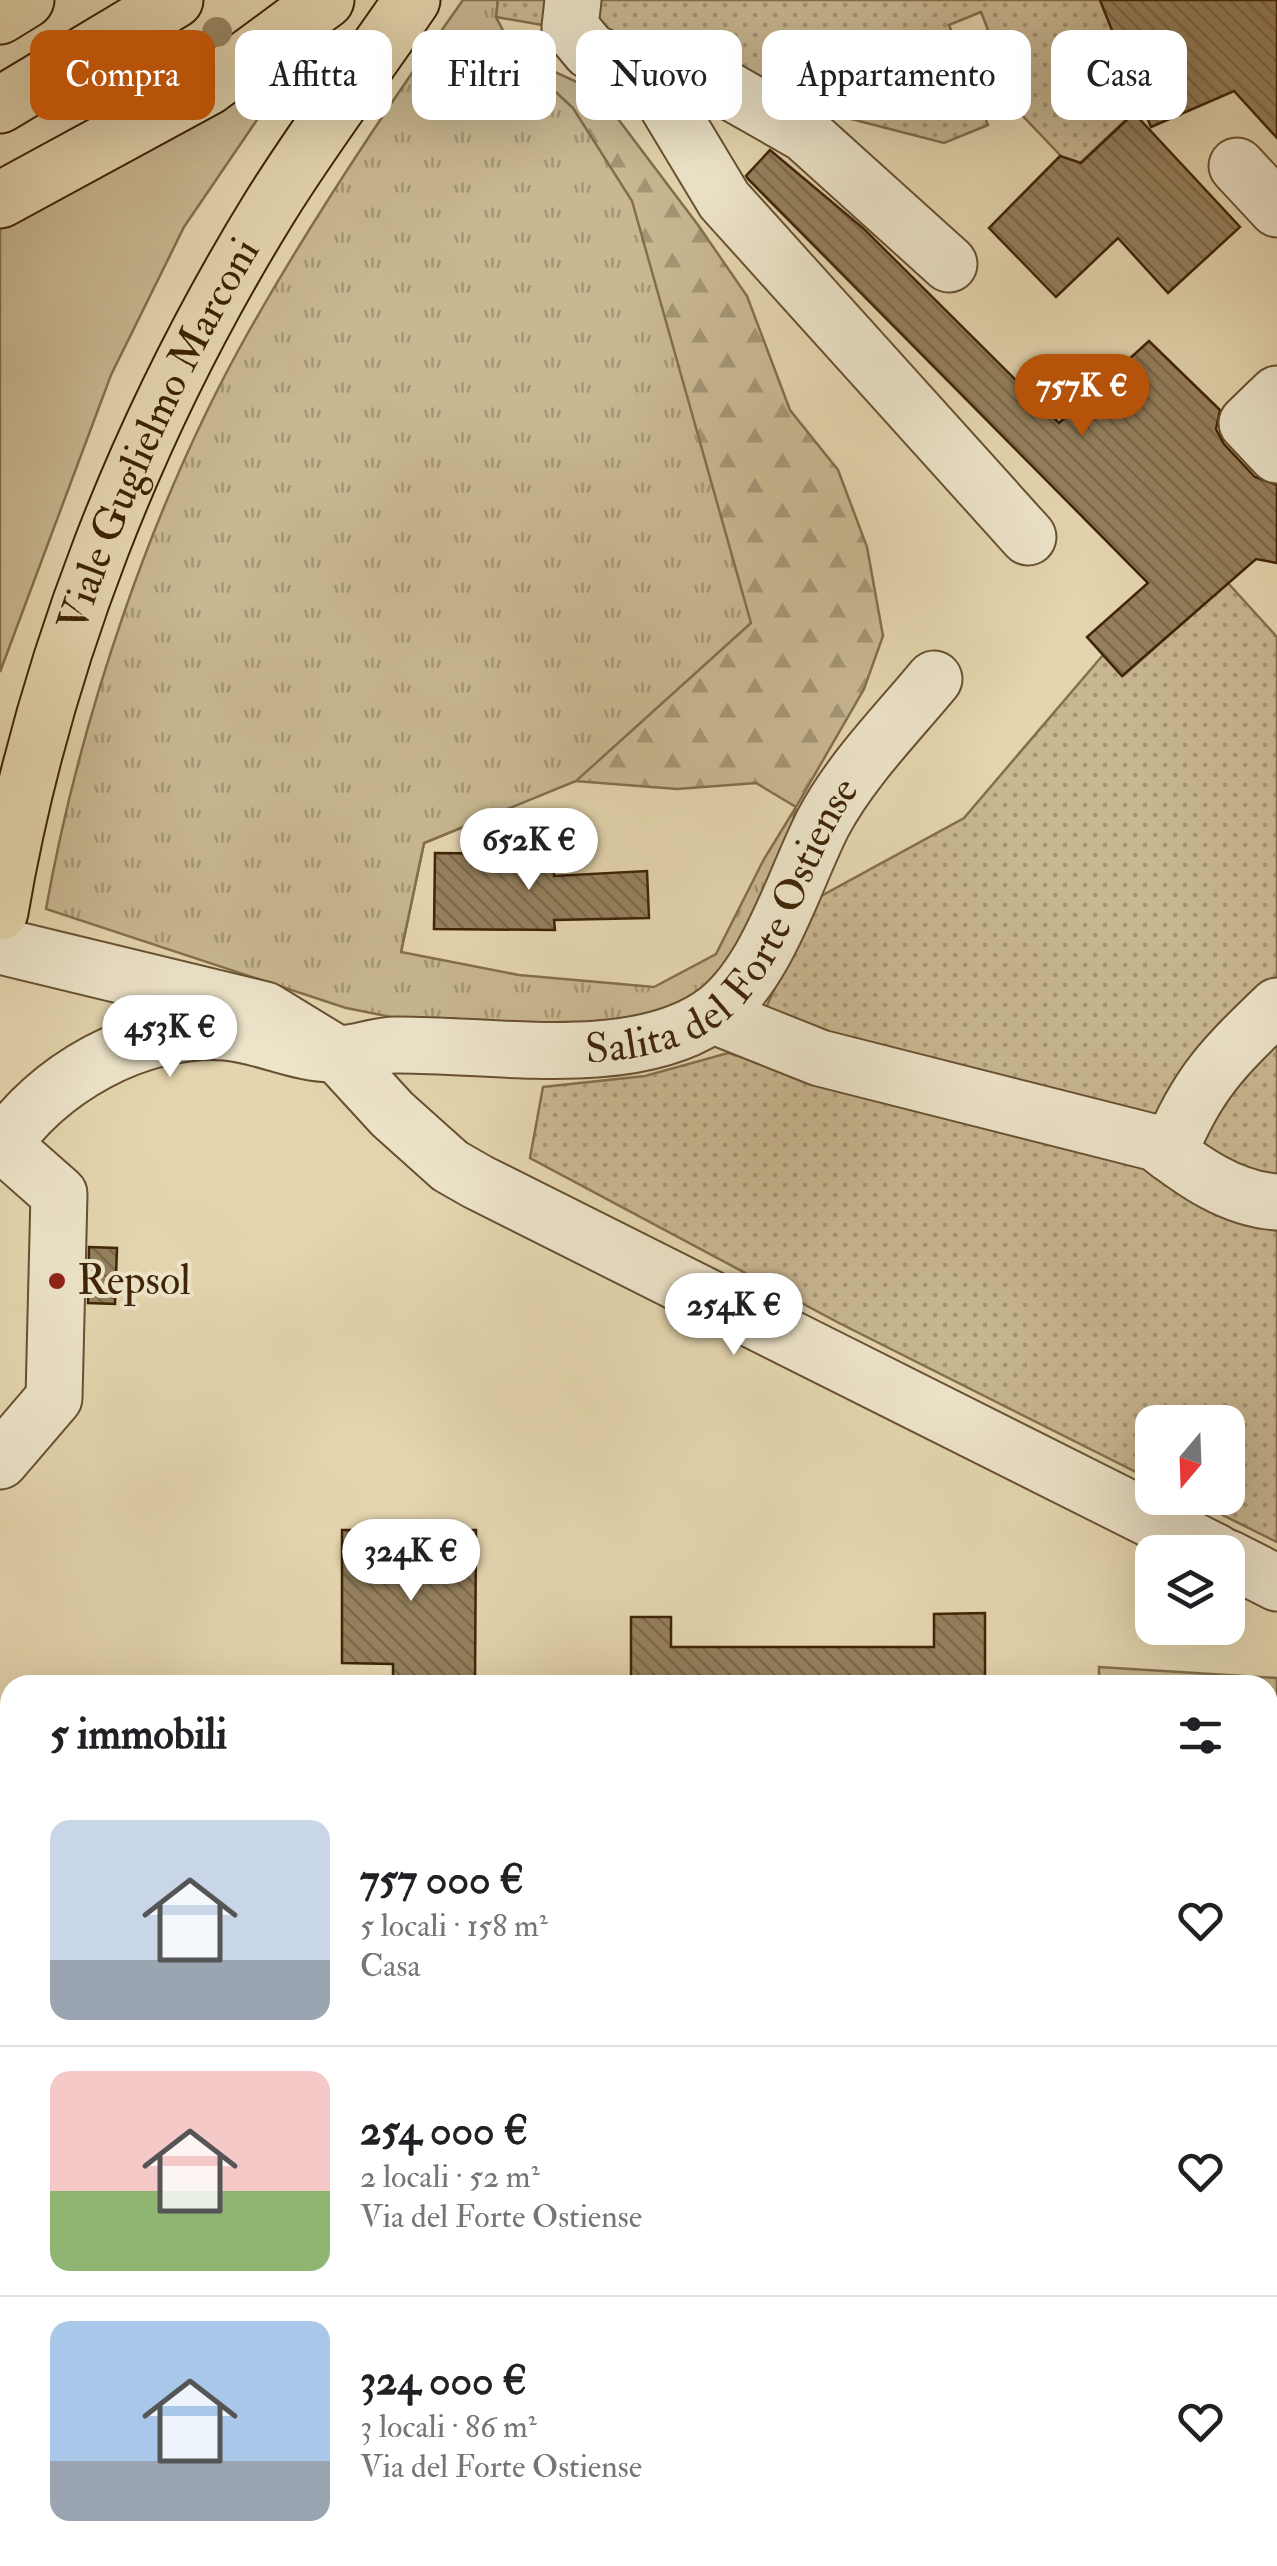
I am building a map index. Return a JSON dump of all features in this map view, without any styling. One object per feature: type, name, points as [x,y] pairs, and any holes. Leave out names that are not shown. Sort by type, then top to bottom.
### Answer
[{"type":"main road","points":[[0,16],[26,0]]},
{"type":"main road","points":[[0,106],[175,0]]},
{"type":"main road","points":[[0,200],[208,87],[326,0]]},
{"type":"main road","name":"Viale Guglielmo Marconi","points":[[0,912],[14,831],[38,736],[83,597],[159,413],[194,341],[270,207],[412,0]]},
{"type":"street","points":[[573,0],[570,28],[576,35]]},
{"type":"street","points":[[742,98],[805,134],[949,264]]},
{"type":"street","points":[[676,120],[724,200],[1028,537]]},
{"type":"street","points":[[1238,166],[1277,209]]},
{"type":"street","points":[[1277,394],[1247,423],[1277,455]]},
{"type":"street","name":"Salita del Forte Ostiense","points":[[1,1145],[50,1092],[156,1040],[225,1032],[337,1054],[392,1045],[599,1047],[670,1038],[712,1015],[751,972],[824,822],[869,756],[934,679]]},
{"type":"street","points":[[0,946],[265,1010],[337,1054],[392,1114],[450,1166],[1182,1535]]},
{"type":"street","points":[[1169,1153],[1187,1108],[1214,1068],[1277,1006]]},
{"type":"street","points":[[712,1015],[820,1058],[1156,1143],[1202,1176],[1252,1200],[1277,1202]]},
{"type":"street","points":[[0,1461],[54,1398],[59,1194],[1,1145]]},
{"type":"street","points":[[1245,1567],[1277,1583]]},
{"type":"green space","points":[[463,0],[498,0],[496,17],[503,30],[442,30]]},
{"type":"green space","points":[[498,0],[1100,0],[1112,30],[1051,30],[1051,120],[1126,120],[1078,165],[1061,156],[1027,120],[1031,120],[1031,30],[988,30],[981,12],[949,25],[951,30],[762,30],[762,82],[742,72],[742,30],[576,31],[496,17]]},
{"type":"green space","points":[[556,72],[576,82],[576,120],[619,120],[747,296],[790,410],[838,470],[867,547],[883,636],[864,689],[796,807],[756,783],[677,789],[575,781],[424,843],[401,952],[507,120],[556,120]]},
{"type":"green space","points":[[412,73],[412,120],[556,120],[556,92],[573,108],[576,120],[581,120],[632,201],[751,623],[576,781],[424,843],[401,952],[519,975],[654,987],[716,954],[764,859],[796,807],[789,847],[725,969],[691,1007],[646,1026],[452,1029],[346,1008],[46,909],[100,687],[124,612],[182,466],[249,331],[379,121],[392,120],[392,102]]},
{"type":"green space","points":[[235,87],[235,120],[257,120],[184,227],[111,375],[0,672],[0,221],[177,120],[215,120],[215,98]]},
{"type":"green space","points":[[855,120],[986,120],[988,125],[944,143]]},
{"type":"green space","points":[[1228,583],[1277,637],[1277,1542],[1222,1515],[1245,1515],[1245,1405],[1135,1405],[1135,1471],[839,1323],[530,1158],[543,1087],[645,1076],[728,1053],[814,1075],[765,1010],[814,900],[964,818],[1103,655],[1123,676]]},
{"type":"green space","points":[[1099,1667],[1228,1675],[1099,1675]]},
{"type":"building","points":[[1100,0],[1277,0],[1277,138],[1234,91],[1187,111],[1187,30],[1112,30]]},
{"type":"building","points":[[1127,120],[1141,120],[1240,227],[1168,293],[1118,238],[1056,297],[989,228],[1060,156],[1081,163]]},
{"type":"building","points":[[1148,120],[1167,120],[1151,127]]},
{"type":"building","points":[[770,150],[864,229],[1059,423],[1149,341],[1220,410],[1216,429],[1224,444],[1255,477],[1277,485],[1277,563],[1256,559],[1122,676],[1087,637],[1148,583],[748,179],[746,176]]},
{"type":"building","points":[[435,853],[554,854],[554,876],[647,871],[649,918],[554,920],[555,930],[434,929]]},
{"type":"building","points":[[89,1247],[117,1248],[115,1304],[88,1303]]},
{"type":"building","points":[[342,1530],[476,1530],[475,1675],[393,1675],[393,1664],[342,1663]]},
{"type":"building","points":[[985,1613],[985,1675],[631,1675],[631,1617],[671,1617],[671,1647],[934,1647],[934,1614]]},
{"type":"place","name":"Repsol","points":[[57,1281]]}]
